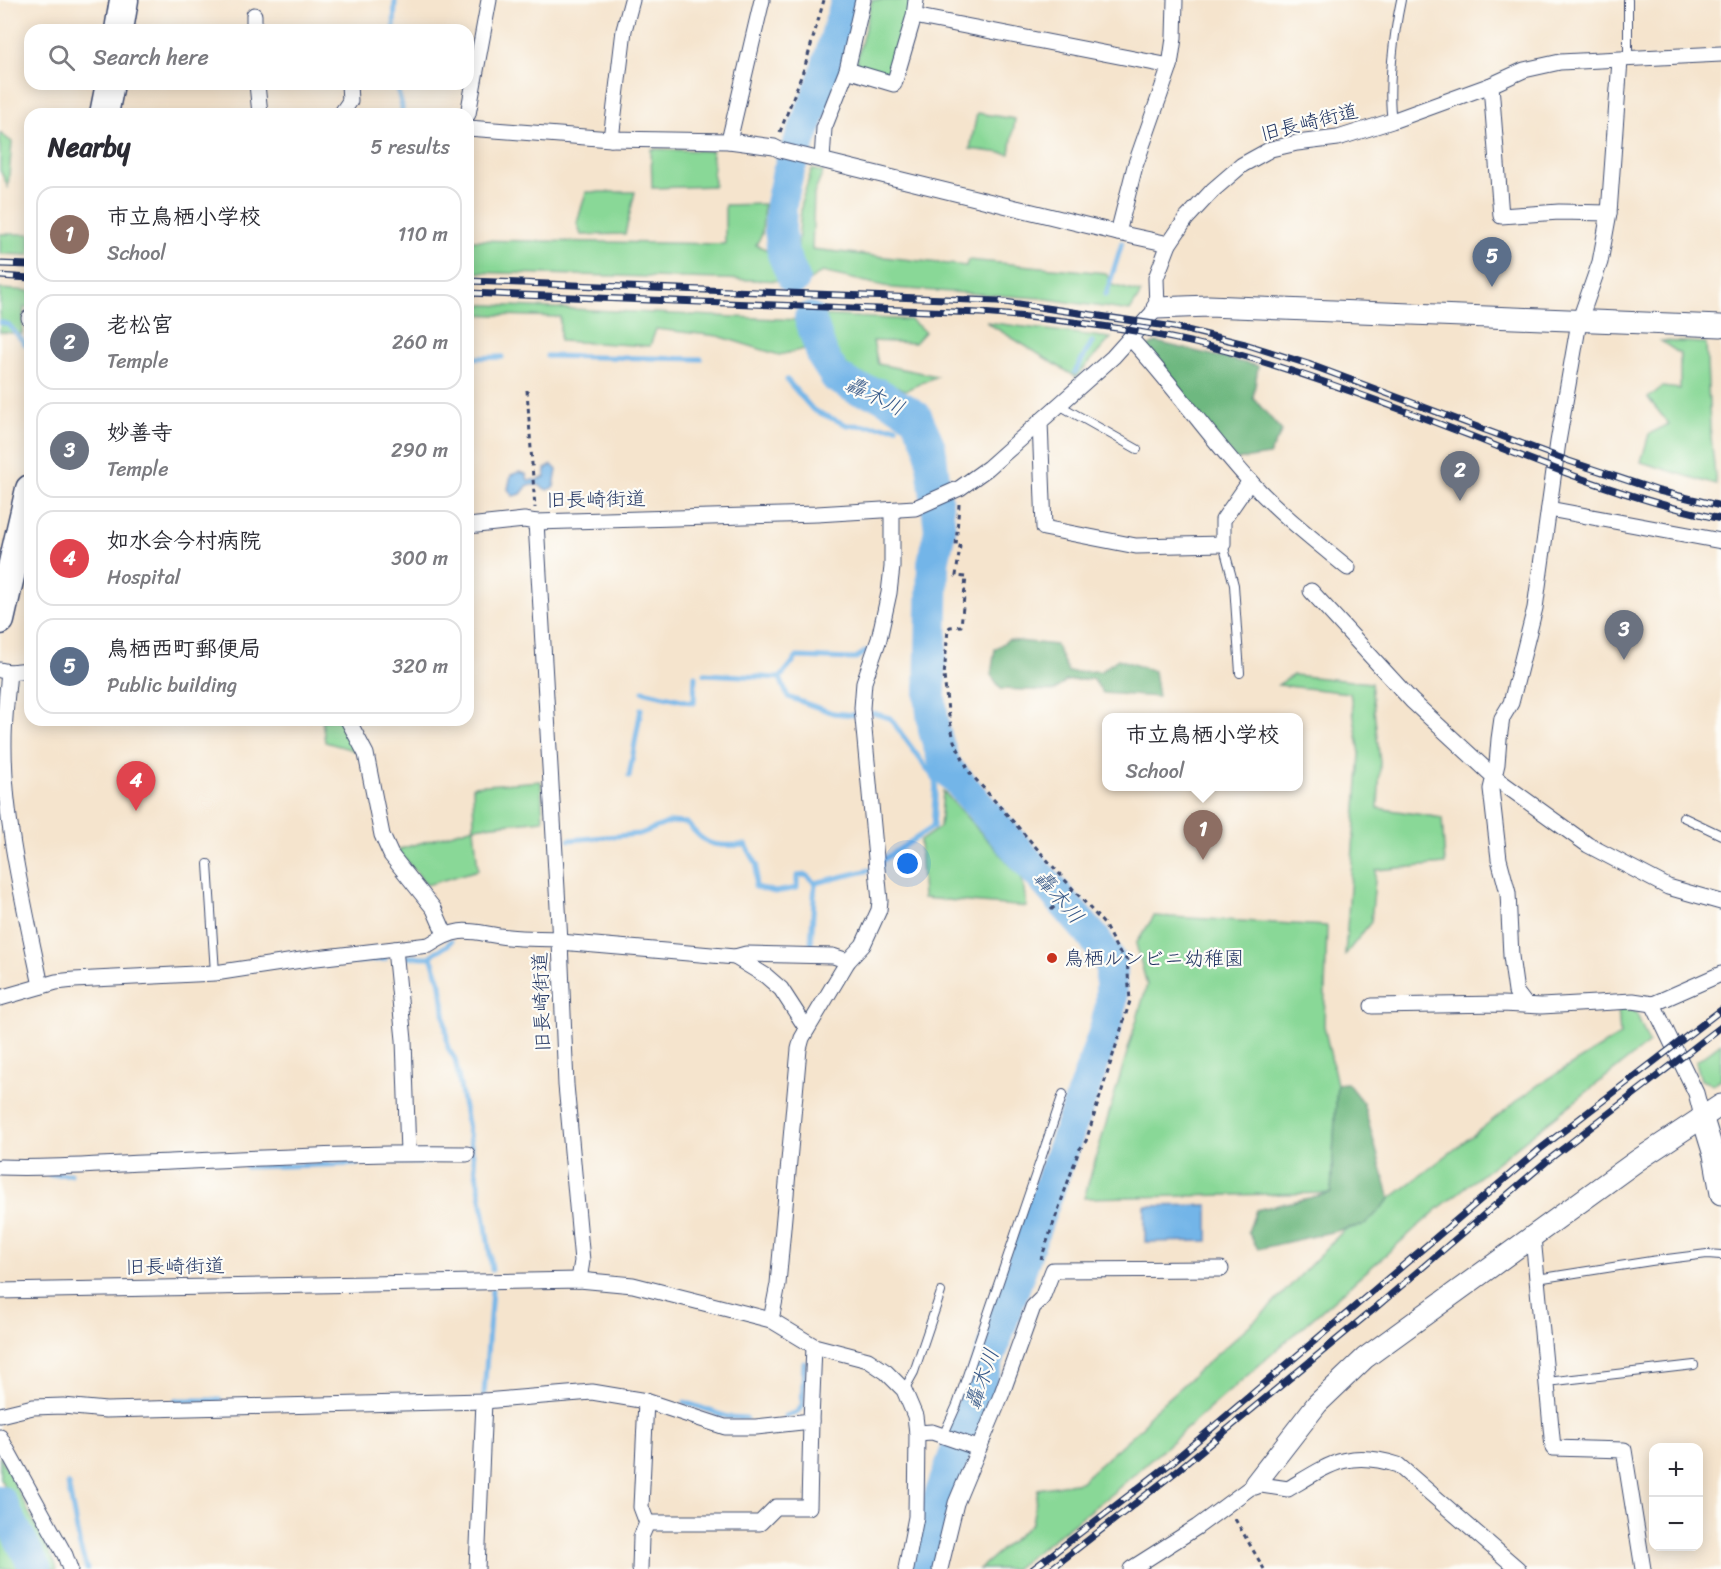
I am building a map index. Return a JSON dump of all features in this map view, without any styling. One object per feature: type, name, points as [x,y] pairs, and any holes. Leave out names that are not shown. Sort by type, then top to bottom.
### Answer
[{"type":"highway","points":[[120,24],[124,0]]},
{"type":"highway","points":[[105,108],[109,90]]},
{"type":"highway","points":[[0,620],[24,515]]},
{"type":"street","points":[[474,81],[489,0]]},
{"type":"street","points":[[611,139],[624,30],[632,0]]},
{"type":"street","points":[[729,141],[762,0]]},
{"type":"street","points":[[822,160],[824,128],[847,70],[863,0]]},
{"type":"street","points":[[847,70],[894,84],[914,16],[916,0]]},
{"type":"street","points":[[1118,233],[1135,166],[1170,66],[1176,0]]},
{"type":"street","points":[[914,16],[1170,66]]},
{"type":"street","name":"旧長崎街道","points":[[1157,308],[1156,278],[1169,244],[1186,219],[1213,190],[1242,165],[1272,149],[1297,143],[1338,138],[1491,85],[1524,70],[1560,62],[1721,54]]},
{"type":"street","points":[[1526,1004],[1516,992],[1508,893],[1499,860],[1491,789],[1497,764],[1502,718],[1510,703],[1535,608],[1558,442],[1579,322],[1600,262],[1609,213],[1624,60]]},
{"type":"street","points":[[1491,85],[1501,216],[1559,212],[1609,213]]},
{"type":"street","points":[[258,90],[259,108]]},
{"type":"street","points":[[345,108],[350,101],[349,90]]},
{"type":"street","points":[[469,108],[472,90]]},
{"type":"street","points":[[474,128],[611,139],[729,141],[777,149],[1169,244]]},
{"type":"street","points":[[955,490],[988,468],[1113,357],[1157,308],[1208,306],[1721,326]]},
{"type":"street","points":[[1131,338],[1250,481],[1299,527],[1348,568]]},
{"type":"street","points":[[1040,421],[1044,528],[1136,546],[1223,544],[1223,520],[1250,481]]},
{"type":"street","name":"旧長崎街道","points":[[0,1292],[579,1280],[582,1261],[566,1085],[536,522],[892,511],[915,508],[955,490]]},
{"type":"street","points":[[1549,509],[1721,541]]},
{"type":"street","points":[[771,1320],[778,1284],[799,1049],[807,1029],[848,961],[863,945],[879,909],[862,708],[864,682],[879,639],[889,593],[892,567],[892,511]]},
{"type":"street","points":[[474,525],[524,520],[536,522]]},
{"type":"street","points":[[1311,591],[1412,701],[1494,777],[1588,845],[1668,887],[1721,902]]},
{"type":"street","points":[[24,670],[4,671],[4,741],[9,815],[41,986]]},
{"type":"street","points":[[351,726],[366,754],[382,836],[392,855],[434,909],[445,934]]},
{"type":"street","points":[[0,998],[41,986],[74,980],[215,973],[308,959],[429,945],[445,934],[466,930],[510,938],[560,940],[735,957],[746,954],[833,956],[848,961]]},
{"type":"street","points":[[395,949],[404,1040],[408,1153]]},
{"type":"street","points":[[735,957],[766,976],[781,989],[807,1029]]},
{"type":"street","points":[[1372,1005],[1526,1004],[1542,1006],[1633,1001],[1653,1004],[1721,974]]},
{"type":"street","points":[[1653,1004],[1696,1093],[1714,1155],[1721,1194]]},
{"type":"street","points":[[1131,1569],[1197,1527],[1255,1484],[1317,1404],[1365,1358],[1638,1160],[1721,1105]]},
{"type":"street","points":[[0,1167],[46,1169],[139,1163],[408,1153],[467,1154]]},
{"type":"street","points":[[1533,1237],[1553,1448],[1624,1450],[1643,1569]]},
{"type":"street","points":[[940,1569],[956,1503],[1002,1393],[1033,1307],[1042,1298],[1053,1270],[1221,1269]]},
{"type":"street","points":[[579,1280],[633,1285],[771,1320],[814,1346],[868,1360],[886,1372],[904,1390],[915,1416],[917,1433],[916,1517],[906,1569]]},
{"type":"street","points":[[647,1522],[760,1523],[776,1507],[809,1507],[814,1346]]},
{"type":"street","points":[[0,1415],[33,1407],[63,1406],[106,1410],[484,1401],[592,1392],[646,1401],[724,1427],[756,1427],[811,1421]]},
{"type":"street","points":[[477,1569],[484,1401]]},
{"type":"street","points":[[640,1569],[641,1536],[647,1522],[641,1507],[646,1401]]},
{"type":"street","points":[[917,1433],[932,1432],[978,1448]]},
{"type":"street","points":[[0,1437],[65,1555],[70,1569]]},
{"type":"street","points":[[1255,1484],[1288,1489],[1320,1470],[1341,1461],[1359,1457],[1377,1458],[1398,1465],[1518,1569]]},
{"type":"lane","points":[[1392,121],[1389,103],[1401,0]]},
{"type":"lane","points":[[1624,60],[1628,0]]},
{"type":"lane","points":[[1059,405],[1137,449]]},
{"type":"lane","points":[[1223,544],[1234,585],[1240,673]]},
{"type":"lane","points":[[1683,817],[1721,835]]},
{"type":"lane","points":[[208,864],[215,973]]},
{"type":"lane","points":[[943,1436],[957,1405],[1063,1094]]},
{"type":"lane","points":[[1537,1279],[1707,1254],[1721,1255]]},
{"type":"lane","points":[[904,1390],[914,1372],[941,1292]]},
{"type":"lane","points":[[1546,1382],[1695,1365]]},
{"type":"path","points":[[777,149],[824,0]]},
{"type":"path","points":[[527,390],[534,489]]},
{"type":"path","points":[[955,490],[956,546],[960,546],[956,576],[966,577],[961,626],[948,629],[944,676],[954,741],[970,773],[1104,924],[1118,951],[1127,960],[1130,1001],[1086,1141],[1079,1150],[1038,1266]]},
{"type":"path","points":[[1051,910],[1073,889]]},
{"type":"path","points":[[1232,1515],[1264,1569]]},
{"type":"green space","points":[[872,0],[910,0],[908,17],[891,75],[856,64]]},
{"type":"green space","points":[[977,113],[1015,119],[1010,154],[970,149]]},
{"type":"green space","points":[[0,133],[12,142],[8,187],[0,170]]},
{"type":"green space","points":[[651,149],[712,151],[714,186],[652,188]]},
{"type":"green space","points":[[812,169],[823,172],[814,194],[812,249],[966,266],[968,260],[1106,273],[1112,285],[1141,293],[1130,311],[1040,298],[893,288],[822,272],[807,282],[797,254],[802,200]]},
{"type":"green space","points":[[586,192],[635,192],[625,234],[581,235],[577,223]]},
{"type":"green space","points":[[764,204],[762,234],[756,245],[778,254],[787,281],[474,272],[474,240],[725,244],[725,205]]},
{"type":"green space","points":[[0,234],[24,234],[24,255],[0,254]]},
{"type":"green space","points":[[0,289],[24,291],[22,334],[0,332]]},
{"type":"green space","points":[[474,304],[799,320],[809,348],[779,355],[718,336],[656,329],[650,346],[560,341],[560,317],[474,314]]},
{"type":"green space","points":[[817,315],[911,320],[925,332],[915,343],[873,341],[878,364],[937,376],[906,390],[852,371],[835,352]]},
{"type":"green space","points":[[986,322],[1111,338],[1076,377]]},
{"type":"green space","points":[[1661,341],[1706,343],[1710,427],[1716,485],[1641,462],[1649,434],[1669,424],[1648,398],[1662,387],[1680,389],[1680,354]]},
{"type":"green space","points":[[1156,342],[1258,366],[1253,398],[1282,431],[1269,455],[1236,460],[1143,350]]},
{"type":"green space","points":[[1008,640],[1056,645],[1068,672],[1101,671],[1118,659],[1154,671],[1158,697],[1103,693],[1093,679],[1066,681],[1054,691],[1001,689],[991,675],[995,649]]},
{"type":"green space","points":[[1293,675],[1371,683],[1380,763],[1378,808],[1442,818],[1445,864],[1376,870],[1371,922],[1345,955],[1360,754],[1350,693],[1278,685]]},
{"type":"green space","points":[[323,726],[345,726],[360,752],[325,742]]},
{"type":"green space","points":[[541,781],[543,820],[474,827],[473,786]]},
{"type":"green space","points":[[943,791],[1022,878],[1027,907],[923,898],[920,841],[940,827]]},
{"type":"green space","points":[[474,827],[478,870],[427,885],[397,850]]},
{"type":"green space","points":[[1154,916],[1327,926],[1324,1026],[1337,1084],[1331,1193],[1084,1198],[1147,985],[1136,944]]},
{"type":"green space","points":[[1618,1007],[1636,1012],[1649,1043],[1439,1208],[1114,1492],[1014,1569],[979,1569],[1032,1523],[1038,1489],[1080,1482],[1143,1426],[1150,1414],[1270,1307],[1344,1230],[1366,1224],[1390,1199],[1538,1085],[1620,1035]]},
{"type":"green space","points":[[1721,1043],[1721,1079],[1713,1084],[1701,1080],[1696,1062]]},
{"type":"green space","points":[[1347,1083],[1363,1103],[1390,1199],[1366,1224],[1258,1249],[1248,1232],[1256,1210],[1331,1193],[1337,1084]]},
{"type":"green space","points":[[0,1456],[57,1569],[48,1569],[0,1478]]},
{"type":"green space","points":[[0,1517],[27,1569],[0,1569]]},
{"type":"water","points":[[552,465],[557,470],[554,487],[547,490],[539,485],[528,485],[521,494],[513,496],[508,489],[511,475],[519,472],[526,474],[528,480],[538,480],[545,477],[545,469]]},
{"type":"water","points":[[1208,1205],[1208,1241],[1145,1242],[1145,1206]]},
{"type":"waterway","points":[[394,24],[395,0]]},
{"type":"waterway","name":"轟木川","points":[[794,279],[783,254],[780,229],[781,204],[788,172],[822,83],[847,0]]},
{"type":"waterway","points":[[398,90],[402,108]]},
{"type":"waterway","points":[[1106,295],[1122,243]]},
{"type":"waterway","name":"轟木川","points":[[810,318],[823,357],[836,377],[857,389],[879,394],[916,416],[930,447],[940,530],[933,563],[930,696],[934,730],[945,766],[1095,939],[1111,963],[1111,1006],[1103,1036],[939,1499],[923,1569]]},
{"type":"waterway","points":[[0,322],[9,325],[24,343]]},
{"type":"waterway","points":[[1075,372],[1092,342]]},
{"type":"waterway","points":[[547,356],[701,359]]},
{"type":"waterway","points":[[474,358],[502,357]]},
{"type":"waterway","points":[[787,380],[813,410],[847,425],[896,427]]},
{"type":"waterway","points":[[780,678],[797,657],[854,659],[867,651]]},
{"type":"waterway","points":[[705,674],[780,678],[788,697],[833,713],[854,715]]},
{"type":"waterway","points":[[643,691],[694,703],[695,676]]},
{"type":"waterway","points":[[629,776],[641,709]]},
{"type":"waterway","points":[[873,713],[890,718],[936,781],[933,827],[883,860]]},
{"type":"waterway","points":[[569,840],[640,834],[670,822],[687,823],[712,844],[746,845],[757,865],[755,887],[775,892],[797,888],[797,876],[806,875],[815,883]]},
{"type":"waterway","points":[[811,944],[815,883],[870,870]]},
{"type":"waterway","points":[[451,941],[431,957],[441,984],[448,1048],[455,1059],[492,1270]]},
{"type":"waterway","points":[[405,957],[431,957]]},
{"type":"waterway","points":[[325,964],[385,959]]},
{"type":"waterway","points":[[401,1162],[424,1162]]},
{"type":"waterway","points":[[246,1167],[357,1164]]},
{"type":"waterway","points":[[50,1175],[71,1174]]},
{"type":"waterway","points":[[484,1394],[492,1290]]},
{"type":"waterway","points":[[786,1416],[796,1413],[802,1406],[804,1363]]},
{"type":"waterway","points":[[81,1400],[102,1402]]},
{"type":"waterway","points":[[176,1400],[220,1400]]},
{"type":"waterway","points":[[685,1402],[728,1417],[746,1418]]},
{"type":"waterway","points":[[68,1484],[80,1547],[87,1569]]},
{"type":"waterway","points":[[0,1501],[36,1569]]},
{"type":"railway","points":[[0,264],[24,265]]},
{"type":"railway","points":[[0,276],[24,278]]},
{"type":"railway","points":[[474,281],[998,301],[1174,327],[1245,344],[1308,364],[1566,460],[1659,491],[1721,506]]},
{"type":"railway","points":[[474,293],[980,313],[1050,319],[1155,335],[1223,350],[1284,368],[1392,406],[1594,483],[1657,503],[1721,519]]},
{"type":"railway","points":[[1033,1569],[1171,1463],[1540,1149],[1721,1010]]},
{"type":"railway","points":[[1051,1569],[1173,1474],[1374,1309],[1547,1161],[1721,1027]]},
{"type":"place","name":"鳥栖西町郵便局","points":[[1492,287]]},
{"type":"place","name":"老松宮","points":[[1460,501]]},
{"type":"place","name":"妙善寺","points":[[1624,660]]},
{"type":"place","name":"如水会今村病院","points":[[136,811]]},
{"type":"place","name":"市立鳥栖小学校","points":[[1203,860]]},
{"type":"place","name":"鳥栖ルンビニ幼稚園","points":[[1052,958]]}]
